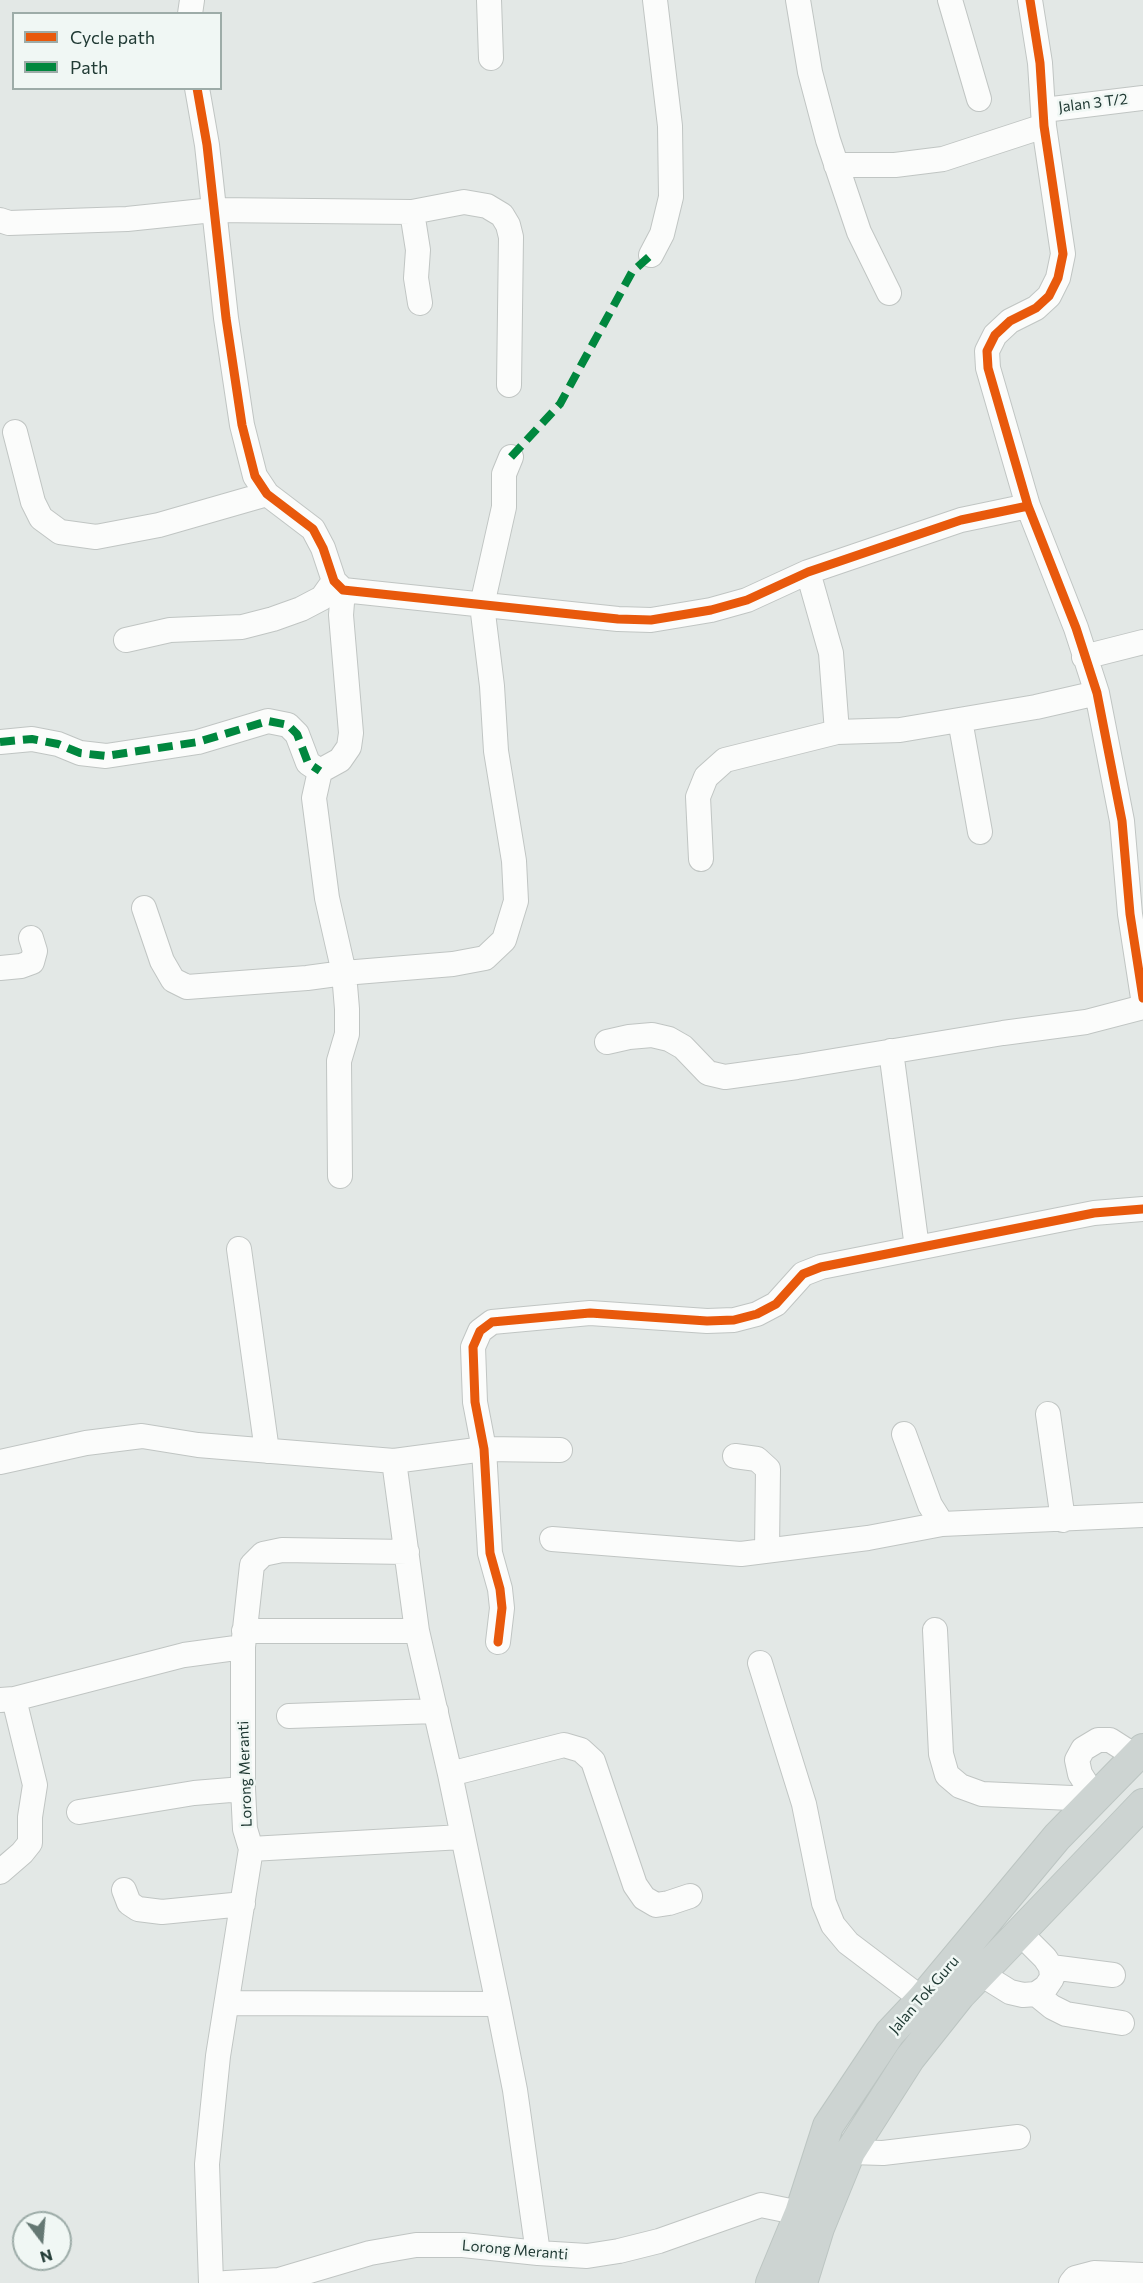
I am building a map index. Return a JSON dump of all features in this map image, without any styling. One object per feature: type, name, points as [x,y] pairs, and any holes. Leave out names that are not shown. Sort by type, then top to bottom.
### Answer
[{"type":"main road","name":"Jalan Tok Guru","points":[[771,2283],[800,2213],[828,2126],[890,2033],[922,1999],[1057,1837],[1139,1752]]},
{"type":"main road","name":"Jalan Tok Guru","points":[[802,2283],[819,2228],[850,2152],[910,2058],[960,1995],[1143,1804]]},
{"type":"street","points":[[489,0],[491,58]]},
{"type":"street","points":[[651,255],[662,234],[671,197],[670,126],[655,0]]},
{"type":"street","points":[[798,0],[810,72],[836,165],[860,232],[889,293]]},
{"type":"street","points":[[950,0],[979,99]]},
{"type":"street","points":[[1029,0],[1040,63],[1044,118],[1063,254],[1058,278],[1049,296],[1036,308],[1010,321],[995,335],[987,351],[988,368],[1028,506],[1076,628],[1097,693],[1137,913],[1143,998]]},
{"type":"street","points":[[197,90],[207,145],[213,210],[242,425],[255,476],[267,494],[313,529],[338,585],[351,733],[349,747],[340,760],[320,771]]},
{"type":"street","name":"Jalan 3 T/2","points":[[836,165],[895,165],[944,159],[1044,118],[1143,98]]},
{"type":"street","points":[[0,220],[9,223],[127,219],[213,210],[411,212],[464,202],[487,206],[502,215],[508,225],[511,249],[509,385]]},
{"type":"street","points":[[411,212],[418,250],[416,278],[420,303]]},
{"type":"street","points":[[15,432],[33,502],[41,518],[60,532],[96,537],[159,525],[267,494]]},
{"type":"street","points":[[144,908],[162,961],[173,980],[187,987],[416,968],[485,958],[504,940],[516,901],[514,861],[496,752],[492,686],[482,605],[504,507],[504,474],[511,457]]},
{"type":"street","points":[[126,640],[171,630],[242,627],[273,619],[301,609],[322,598],[338,585],[482,605],[618,619],[651,620],[711,610],[747,600],[808,572],[962,520],[1028,506]]},
{"type":"street","points":[[808,572],[831,653],[837,732]]},
{"type":"street","points":[[1084,657],[1143,642]]},
{"type":"street","points":[[701,859],[698,797],[706,777],[725,760],[837,732],[900,730],[1036,707],[1097,693]]},
{"type":"street","points":[[960,720],[980,832]]},
{"type":"street","points":[[0,742],[32,739],[58,744],[80,753],[106,756],[198,742],[268,721],[288,725],[297,734],[308,763],[320,771]]},
{"type":"street","points":[[320,771],[315,798],[327,898],[344,973],[347,1034],[339,1061],[340,1176]]},
{"type":"street","points":[[0,968],[21,966],[32,962],[34,951],[31,938]]},
{"type":"street","points":[[607,1042],[652,1035],[669,1039],[683,1047],[708,1073],[725,1077],[1086,1022],[1143,1007]]},
{"type":"street","points":[[891,1051],[917,1248]]},
{"type":"street","points":[[498,1642],[501,1598],[490,1552],[484,1449],[475,1402],[473,1347],[480,1330],[492,1322],[590,1313],[707,1321],[734,1320],[757,1314],[776,1304],[803,1274],[821,1267],[1094,1213],[1143,1209]]},
{"type":"street","points":[[239,1249],[267,1451]]},
{"type":"street","points":[[1048,1414],[1063,1520]]},
{"type":"street","points":[[904,1434],[930,1505],[942,1524]]},
{"type":"street","points":[[0,1462],[86,1443],[142,1436],[198,1445],[394,1461],[484,1449],[560,1450]]},
{"type":"street","points":[[735,1456],[757,1459],[768,1469],[767,1550]]},
{"type":"street","points":[[394,1461],[417,1630],[450,1774],[515,2090],[538,2253]]},
{"type":"street","points":[[552,1539],[741,1554],[868,1538],[942,1524],[1143,1515]]},
{"type":"street","name":"Lorong Meranti","points":[[211,2283],[207,2164],[218,2056],[251,1849],[245,1829],[243,1789],[244,1639],[252,1565],[264,1554],[282,1550],[407,1552]]},
{"type":"street","points":[[0,1872],[12,1863],[30,1843],[30,1817],[35,1785],[7,1699],[244,1639],[417,1630]]},
{"type":"street","points":[[935,1630],[941,1754],[947,1775],[960,1786],[982,1794],[1096,1797]]},
{"type":"street","points":[[760,1663],[804,1804],[824,1903],[833,1925],[848,1943],[922,1999]]},
{"type":"street","points":[[289,1716],[436,1711]]},
{"type":"street","points":[[1096,1797],[1080,1774],[1077,1760],[1083,1749],[1098,1740],[1110,1740],[1139,1752]]},
{"type":"street","points":[[450,1774],[564,1745],[580,1750],[593,1761],[636,1885],[644,1898],[656,1905],[690,1896]]},
{"type":"street","points":[[79,1812],[194,1793],[243,1789]]},
{"type":"street","points":[[251,1849],[462,1837]]},
{"type":"street","points":[[124,1890],[129,1903],[138,1909],[162,1912],[243,1904]]},
{"type":"street","points":[[981,1974],[1010,1992],[1023,1995],[1036,1994],[1046,1987],[1052,1978],[1051,1967],[1020,1933]]},
{"type":"street","points":[[1051,1967],[1113,1975]]},
{"type":"street","points":[[1036,1994],[1052,2007],[1066,2014],[1122,2023]]},
{"type":"street","points":[[227,2003],[498,2004]]},
{"type":"street","points":[[850,2152],[883,2153],[1018,2137]]},
{"type":"street","name":"Lorong Meranti","points":[[226,2283],[280,2281],[370,2253],[416,2245],[463,2245],[587,2256],[659,2241],[761,2205],[800,2213]]},
{"type":"street","points":[[1071,2283],[1075,2278],[1094,2272],[1143,2275]]},
{"type":"marked path","points":[[511,457],[560,404],[632,272],[651,255]]},
{"type":"marked path","points":[[0,742],[32,739],[58,744],[80,753],[106,756],[198,742],[268,721],[288,725],[297,734],[308,763],[320,771]]},
{"type":"cycle path","points":[[1030,0],[1040,63],[1044,126],[1063,254],[1058,278],[1049,296],[1036,308],[1010,321],[995,335],[987,351],[988,368],[1028,506],[1076,628],[1097,693],[1122,821],[1130,914],[1143,998]]},
{"type":"cycle path","points":[[197,90],[207,145],[226,318],[242,425],[255,476],[267,494],[313,529],[323,548],[334,581],[343,590],[618,619],[651,620],[711,610],[747,600],[808,572],[961,520],[1028,506]]},
{"type":"cycle path","points":[[498,1642],[502,1608],[500,1589],[490,1553],[484,1449],[475,1402],[473,1347],[480,1331],[492,1322],[590,1313],[707,1321],[734,1320],[757,1314],[776,1304],[803,1274],[821,1267],[1094,1213],[1143,1209]]}]
